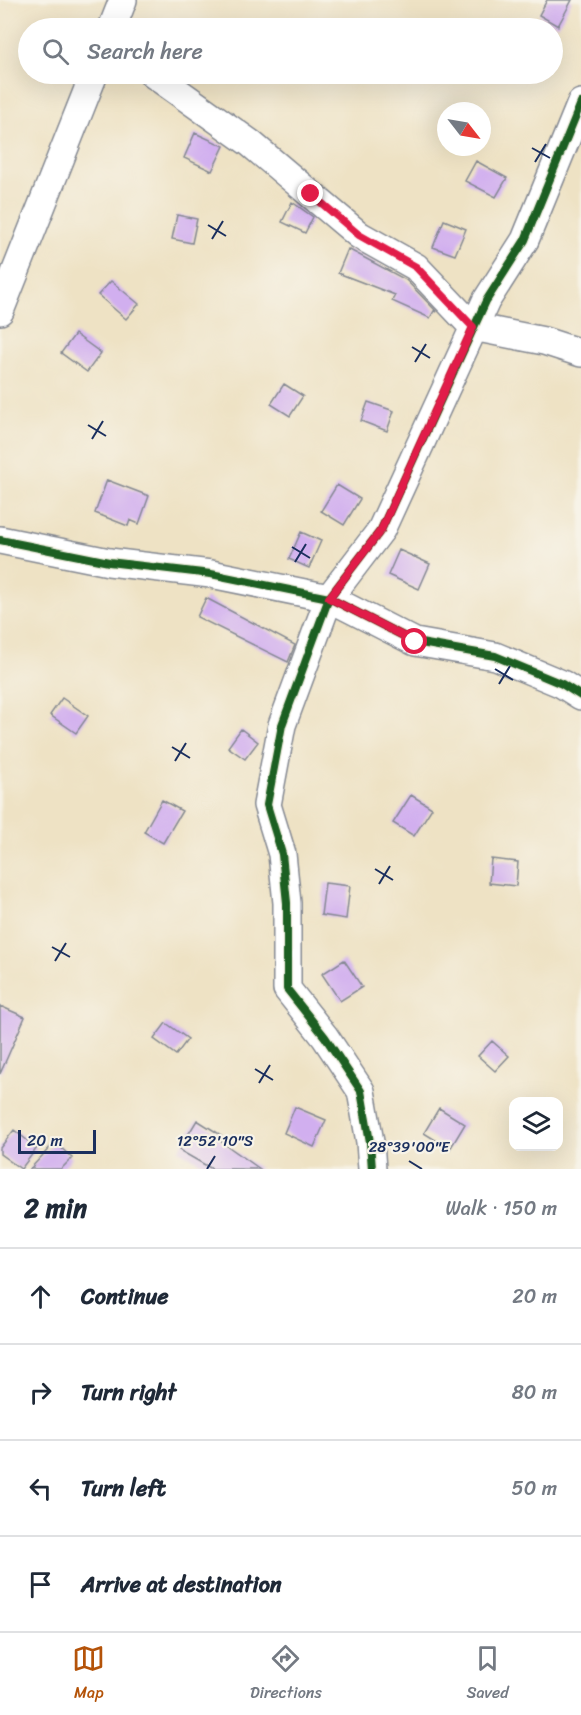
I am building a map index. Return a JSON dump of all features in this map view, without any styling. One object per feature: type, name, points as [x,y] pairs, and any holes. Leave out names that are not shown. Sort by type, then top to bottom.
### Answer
[{"type":"street","points":[[116,18],[123,0]]},
{"type":"street","points":[[0,311],[90,84]]},
{"type":"street","points":[[167,84],[250,143],[359,235],[416,267],[473,327],[544,341],[581,353]]},
{"type":"street","points":[[372,1169],[361,1091],[325,1037],[287,989],[287,903],[282,854],[267,805],[282,725],[329,598],[381,530],[473,327],[486,301],[525,240],[581,103]]},
{"type":"street","points":[[0,540],[109,562],[211,574],[329,598],[415,642],[495,656],[580,694]]},
{"type":"building","points":[[547,0],[572,0],[562,18],[544,18],[539,15]]},
{"type":"building","points":[[195,133],[224,146],[212,171],[184,158]]},
{"type":"building","points":[[476,161],[507,178],[496,197],[465,181]]},
{"type":"building","points":[[292,202],[313,217],[305,233],[282,222]]},
{"type":"building","points":[[177,215],[197,219],[192,243],[172,239]]},
{"type":"building","points":[[444,220],[466,229],[455,255],[433,247]]},
{"type":"building","points":[[348,249],[406,280],[437,312],[434,311],[430,318],[392,301],[395,295],[338,273]]},
{"type":"building","points":[[111,281],[139,304],[126,319],[98,295]]},
{"type":"building","points":[[75,334],[101,353],[87,372],[61,353]]},
{"type":"building","points":[[284,384],[303,396],[290,416],[271,404]]},
{"type":"building","points":[[368,402],[394,411],[387,431],[361,421]]},
{"type":"building","points":[[107,480],[149,496],[139,524],[130,520],[128,526],[95,513]]},
{"type":"building","points":[[337,485],[360,499],[344,525],[321,511]]},
{"type":"building","points":[[301,532],[321,541],[309,568],[289,559]]},
{"type":"building","points":[[399,550],[430,564],[419,589],[388,575]]},
{"type":"building","points":[[206,598],[295,645],[288,662],[197,617]]},
{"type":"building","points":[[62,698],[88,716],[76,733],[50,715]]},
{"type":"building","points":[[241,729],[258,742],[245,759],[228,747]]},
{"type":"building","points":[[411,795],[432,808],[414,836],[393,823]]},
{"type":"building","points":[[162,800],[182,811],[163,843],[144,832]]},
{"type":"building","points":[[491,859],[518,862],[516,886],[489,883]]},
{"type":"building","points":[[325,883],[350,886],[346,919],[321,915]]},
{"type":"building","points":[[344,960],[362,987],[340,1001],[322,974]]},
{"type":"building","points":[[0,1006],[25,1017],[0,1074]]},
{"type":"building","points":[[166,1023],[188,1039],[176,1055],[154,1039]]},
{"type":"building","points":[[492,1041],[509,1056],[495,1071],[478,1056]]},
{"type":"building","points":[[295,1107],[326,1120],[314,1147],[284,1133]]},
{"type":"building","points":[[439,1108],[465,1124],[450,1149],[424,1133]]},
{"type":"building","points":[[197,1120],[221,1135],[219,1140],[260,1169],[212,1169],[179,1150]]},
{"type":"building","points":[[14,1130],[37,1148],[21,1169],[0,1154],[0,1148]]},
{"type":"building","points":[[55,1142],[72,1158],[61,1169],[30,1169]]},
{"type":"cycle path","points":[[372,1169],[361,1091],[325,1037],[287,989],[287,903],[282,854],[267,805],[282,725],[329,598],[381,530],[486,301],[525,240],[581,103]]},
{"type":"cycle path","points":[[0,540],[109,562],[211,574],[329,598],[415,642],[495,656],[562,684],[581,696]]},
{"type":"route","points":[[311,194],[359,235],[416,267],[473,327],[381,530],[329,598],[415,642]]}]
